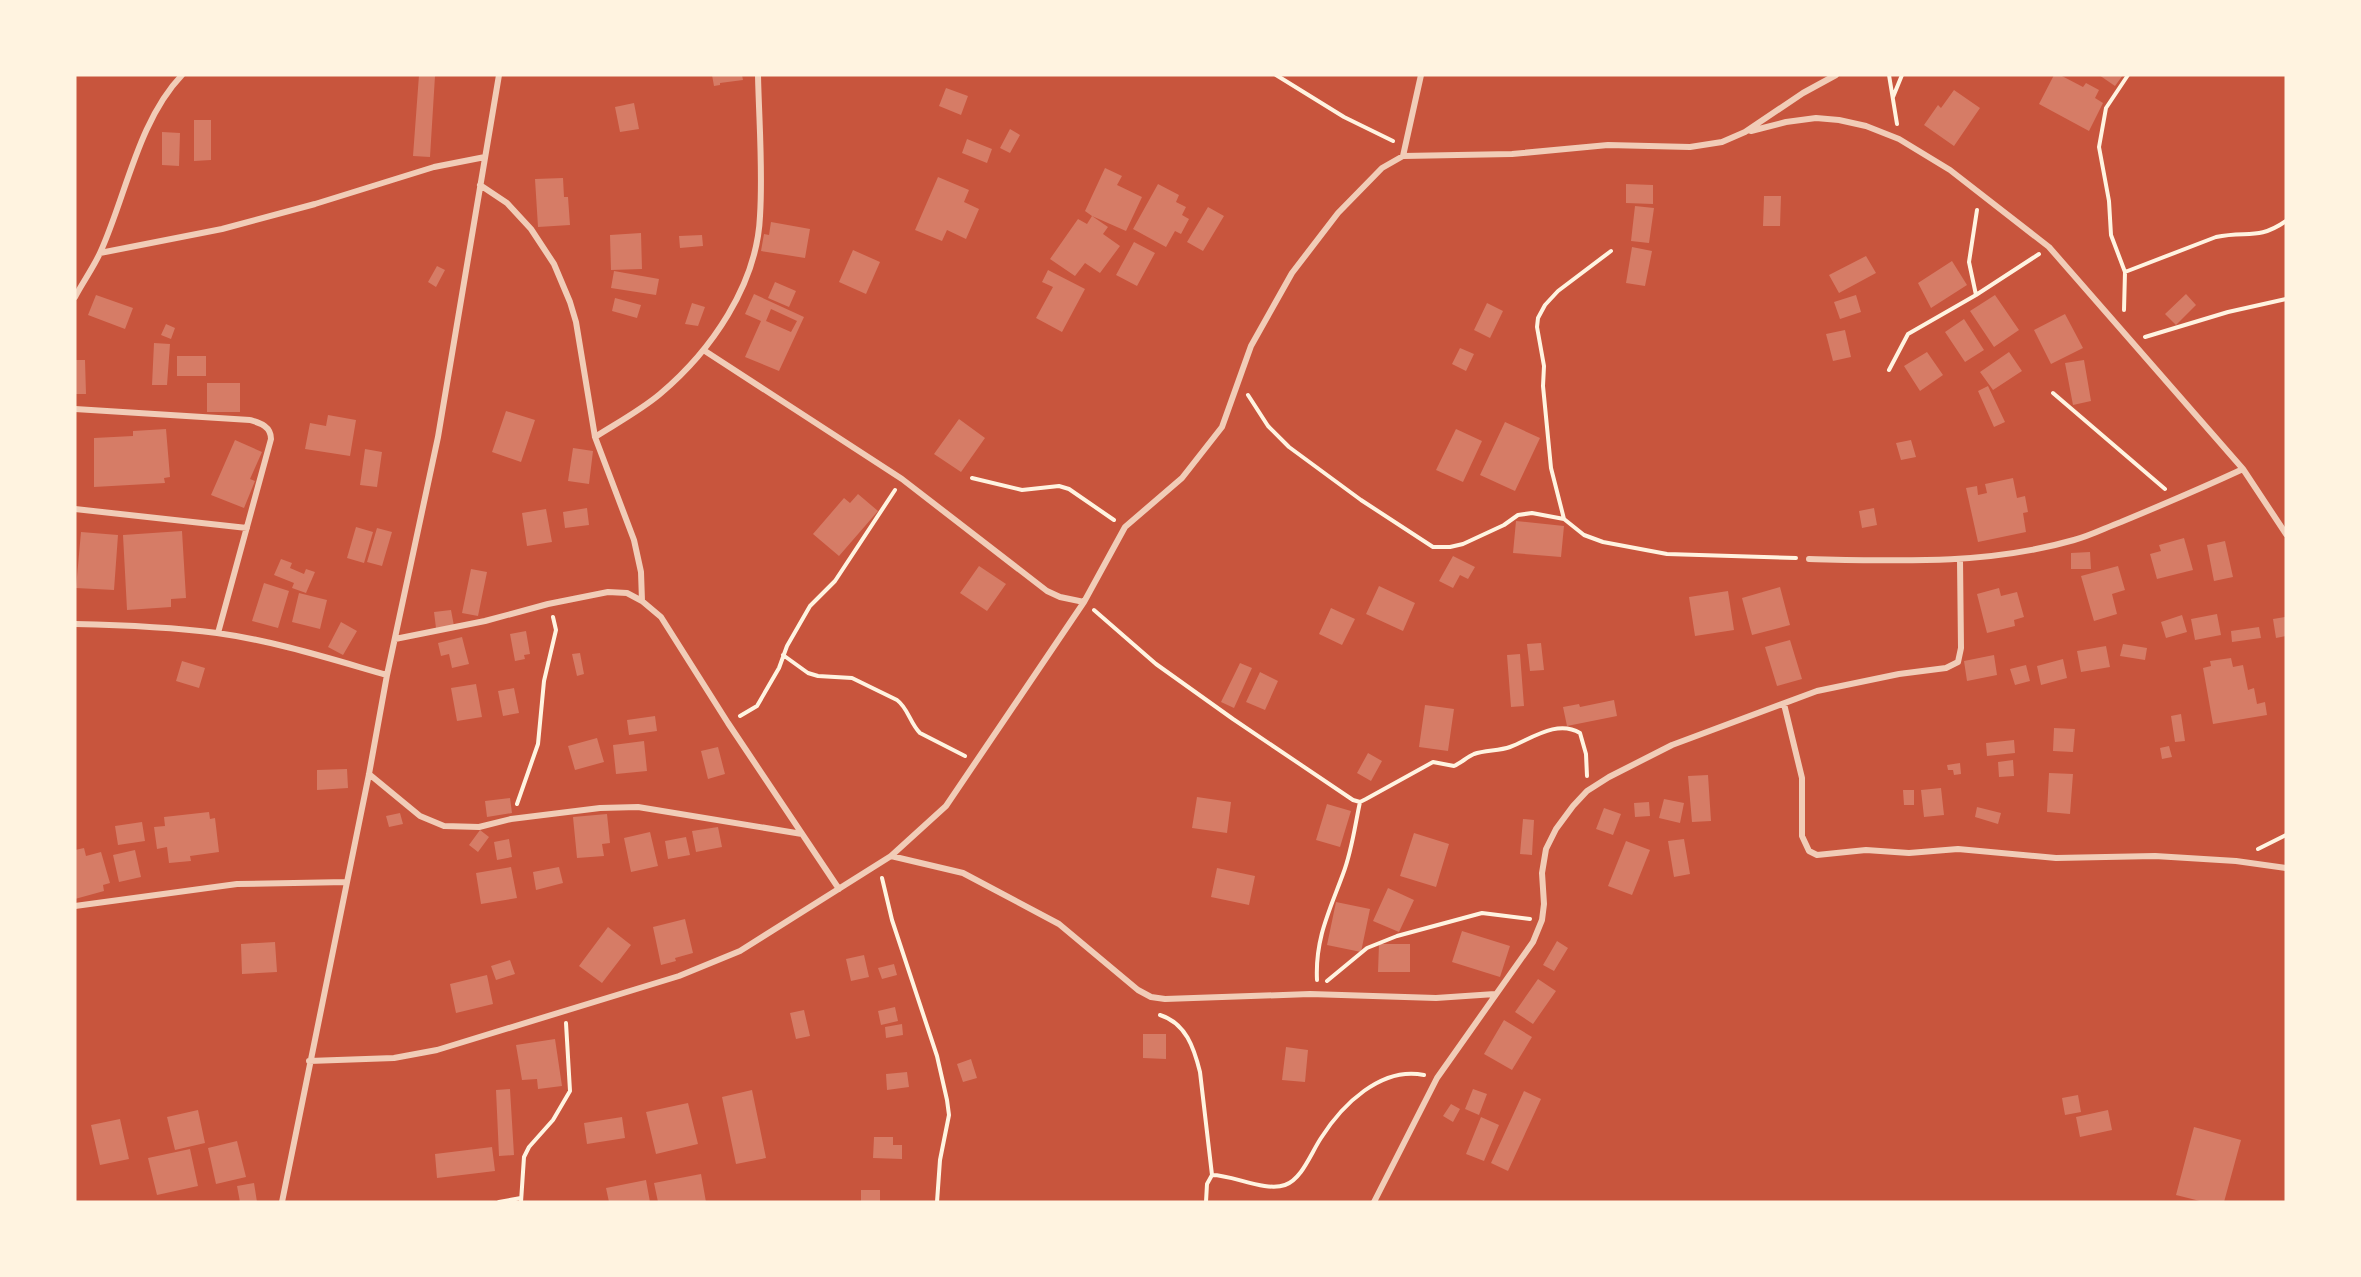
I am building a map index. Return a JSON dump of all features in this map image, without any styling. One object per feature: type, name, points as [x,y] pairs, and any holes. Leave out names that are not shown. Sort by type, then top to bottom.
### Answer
[{"type":"street","points":[[75,297],[100,253],[140,147],[168,90],[182,75]]},
{"type":"street","points":[[282,1202],[387,675],[438,437],[499,75]]},
{"type":"street","points":[[596,437],[659,395],[705,351],[739,294],[753,258],[760,218],[758,75]]},
{"type":"street","points":[[1403,156],[1421,75]]},
{"type":"street","points":[[1745,132],[1803,93],[1836,75]]},
{"type":"street","points":[[309,1061],[394,1058],[426,1052],[679,976],[740,951],[891,856],[946,806],[1084,602],[1125,527],[1182,478],[1222,427],[1251,346],[1292,273],[1360,188],[1382,168],[1403,156],[1512,154],[1608,145],[1690,147],[1722,141],[1745,132],[1786,122],[1816,118],[1866,126],[1899,139],[1950,170],[2049,247],[2243,469],[2286,534]]},
{"type":"street","points":[[100,253],[222,229],[315,204],[434,167],[485,157]]},
{"type":"street","points":[[480,185],[507,203],[531,229],[554,264],[570,302],[576,322],[596,437],[634,540],[641,572],[642,601]]},
{"type":"street","points":[[705,351],[902,479],[1047,591],[1060,597],[1084,602]]},
{"type":"street","points":[[75,409],[250,420],[267,427],[271,439],[218,633]]},
{"type":"street","points":[[1809,559],[1960,560],[2021,552],[2074,540],[2176,500],[2243,469]]},
{"type":"street","points":[[75,509],[247,528]]},
{"type":"street","points":[[1374,1202],[1437,1078],[1533,942],[1542,920],[1544,904],[1542,873],[1546,849],[1556,829],[1573,806],[1587,791],[1609,777],[1672,745],[1817,691],[1852,682],[1946,668],[1958,662],[1961,648],[1960,560]]},
{"type":"street","points":[[395,639],[485,621],[548,604],[608,592],[627,593],[642,601],[661,617],[728,723],[839,889]]},
{"type":"street","points":[[75,624],[132,625],[218,633],[292,648],[387,675]]},
{"type":"street","points":[[1784,704],[1802,778],[1802,837],[1809,851],[1817,855],[1866,850],[1910,853],[1958,849],[2056,858],[2166,856],[2236,861],[2286,868]]},
{"type":"street","points":[[369,774],[420,816],[444,825],[480,827],[511,819],[600,808],[638,807],[802,834]]},
{"type":"street","points":[[891,856],[963,873],[1059,924],[1138,990],[1151,997],[1165,999],[1310,994],[1436,998],[1495,994]]},
{"type":"street","points":[[75,906],[237,884],[347,882]]},
{"type":"path","points":[[1276,75],[1344,117],[1405,147]]},
{"type":"path","points":[[1889,75],[1899,139]]},
{"type":"path","points":[[1893,97],[1902,75]]},
{"type":"path","points":[[2123,332],[2125,272],[2111,235],[2109,201],[2099,147],[2106,108],[2128,75]]},
{"type":"path","points":[[1976,295],[1969,262],[1981,194]]},
{"type":"path","points":[[2125,272],[2216,237],[2229,234],[2268,233],[2286,221]]},
{"type":"path","points":[[1889,370],[1908,334],[1976,295],[2049,247]]},
{"type":"path","points":[[1564,519],[1551,468],[1543,386],[1544,366],[1537,327],[1538,318],[1545,305],[1558,291],[1611,251]]},
{"type":"path","points":[[2133,341],[2228,312],[2286,299]]},
{"type":"path","points":[[1239,381],[1268,426],[1289,447],[1361,500],[1433,547],[1463,544],[1525,513],[1564,519],[1584,535],[1603,542],[1667,554],[1809,559]]},
{"type":"path","points":[[2053,393],[2176,500]]},
{"type":"path","points":[[972,478],[1022,490],[1059,486],[1069,489],[1125,527]]},
{"type":"path","points":[[728,723],[757,706],[810,606],[835,581],[902,479]]},
{"type":"path","points":[[1084,602],[1156,664],[1353,800],[1360,802],[1433,762],[1454,766],[1475,754],[1511,746],[1538,733],[1572,729],[1580,733],[1584,741],[1587,791]]},
{"type":"path","points":[[511,819],[538,744],[544,681],[556,630],[548,604]]},
{"type":"path","points":[[783,655],[808,673],[818,676],[852,678],[897,700],[903,704],[920,733],[976,762]]},
{"type":"path","points":[[1317,989],[1316,958],[1327,913],[1344,872],[1360,802]]},
{"type":"path","points":[[879,864],[892,920],[921,1002],[947,1100],[949,1115],[940,1160],[937,1202]]},
{"type":"path","points":[[1310,994],[1367,948],[1397,936],[1482,913],[1542,920]]},
{"type":"path","points":[[1138,990],[1143,1008],[1174,1020],[1189,1040],[1196,1056],[1200,1072],[1212,1175],[1206,1184],[1206,1202]]},
{"type":"path","points":[[499,1202],[521,1200],[524,1157],[529,1147],[554,1120],[570,1091],[564,1012]]},
{"type":"path","points":[[1212,1175],[1270,1186],[1285,1185],[1297,1177],[1340,1111],[1382,1080],[1397,1074],[1411,1073],[1437,1078]]},
{"type":"building","points":[[419,75],[435,76],[430,157],[413,156]]},
{"type":"building","points":[[712,75],[742,75],[743,80],[714,86]]},
{"type":"building","points":[[2054,75],[2060,75],[2083,87],[2086,83],[2099,90],[2095,98],[2103,103],[2089,131],[2039,104]]},
{"type":"building","points":[[2099,75],[2123,75],[2115,86]]},
{"type":"building","points":[[946,88],[968,96],[961,115],[939,106]]},
{"type":"building","points":[[1954,90],[1980,108],[1954,146],[1924,125],[1938,105],[1941,108]]},
{"type":"building","points":[[634,103],[639,129],[620,132],[615,107]]},
{"type":"building","points":[[194,120],[211,120],[211,160],[194,161]]},
{"type":"building","points":[[1010,129],[1020,135],[1010,153],[1000,148]]},
{"type":"building","points":[[162,132],[180,133],[179,166],[162,165]]},
{"type":"building","points":[[967,139],[992,149],[987,163],[962,153]]},
{"type":"building","points":[[1105,168],[1122,176],[1117,185],[1142,197],[1126,231],[1085,211]]},
{"type":"building","points":[[938,177],[969,190],[964,202],[979,209],[966,239],[947,230],[942,241],[915,230]]},
{"type":"building","points":[[563,178],[564,197],[568,197],[570,225],[538,227],[535,179]]},
{"type":"building","points":[[1158,184],[1179,195],[1176,202],[1186,207],[1182,215],[1189,219],[1181,234],[1175,231],[1166,247],[1133,229]]},
{"type":"building","points":[[1626,184],[1653,185],[1653,204],[1626,203]]},
{"type":"building","points":[[1764,196],[1781,196],[1780,226],[1763,226]]},
{"type":"building","points":[[1635,206],[1654,208],[1649,243],[1631,241]]},
{"type":"building","points":[[1208,207],[1224,216],[1203,251],[1187,242]]},
{"type":"building","points":[[1092,216],[1108,227],[1103,234],[1120,246],[1100,273],[1085,263],[1075,276],[1050,259],[1078,219],[1087,224]]},
{"type":"building","points":[[771,222],[810,229],[805,258],[761,251],[764,234],[769,235]]},
{"type":"building","points":[[641,233],[642,269],[611,270],[610,235]]},
{"type":"building","points":[[702,235],[703,246],[680,248],[679,236]]},
{"type":"building","points":[[1134,242],[1155,253],[1137,286],[1116,275]]},
{"type":"building","points":[[1632,247],[1652,251],[1645,286],[1626,283]]},
{"type":"building","points":[[853,250],[880,262],[866,294],[839,282]]},
{"type":"building","points":[[1866,256],[1876,273],[1839,293],[1829,275]]},
{"type":"building","points":[[1952,261],[1967,285],[1931,308],[1918,283]]},
{"type":"building","points":[[437,266],[445,270],[436,287],[428,282]]},
{"type":"building","points":[[1048,270],[1085,289],[1062,332],[1036,318],[1053,287],[1042,282]]},
{"type":"building","points":[[614,271],[659,279],[656,295],[611,288]]},
{"type":"building","points":[[775,282],[796,291],[789,307],[768,298]]},
{"type":"building","points":[[754,294],[804,317],[779,371],[745,357],[761,321],[745,314]],"holes":[[[771,309],[797,321],[791,332],[766,321]]]},
{"type":"building","points":[[2186,294],[2196,305],[2176,325],[2165,314]]},
{"type":"building","points":[[96,295],[133,308],[125,329],[88,315]]},
{"type":"building","points":[[1856,295],[1861,312],[1840,319],[1834,302]]},
{"type":"building","points":[[1995,295],[2019,330],[1994,347],[1970,311]]},
{"type":"building","points":[[615,298],[641,305],[637,318],[612,311]]},
{"type":"building","points":[[692,303],[705,307],[698,326],[685,324]]},
{"type":"building","points":[[1487,303],[1503,311],[1490,338],[1474,330]]},
{"type":"building","points":[[2065,314],[2083,348],[2051,364],[2034,330]]},
{"type":"building","points":[[1964,319],[1984,350],[1965,362],[1945,332]]},
{"type":"building","points":[[166,324],[175,328],[171,339],[161,335]]},
{"type":"building","points":[[1845,330],[1851,357],[1833,361],[1826,334]]},
{"type":"building","points":[[154,343],[170,344],[167,385],[152,385]]},
{"type":"building","points":[[1460,348],[1474,354],[1466,371],[1452,364]]},
{"type":"building","points":[[1927,352],[1943,375],[1920,391],[1904,366]]},
{"type":"building","points":[[2009,352],[2022,371],[1993,390],[1980,372]]},
{"type":"building","points":[[177,356],[206,356],[206,376],[177,376]]},
{"type":"building","points":[[75,360],[85,360],[86,394],[75,394]]},
{"type":"building","points":[[2084,360],[2091,401],[2073,405],[2065,363]]},
{"type":"building","points":[[207,383],[240,383],[240,412],[207,412]]},
{"type":"building","points":[[1988,386],[2005,422],[1994,427],[1978,391]]},
{"type":"building","points":[[506,411],[535,420],[521,462],[492,452]]},
{"type":"building","points":[[328,415],[356,420],[350,456],[305,449],[310,423],[326,426]]},
{"type":"building","points":[[959,419],[985,438],[961,472],[934,454]]},
{"type":"building","points":[[1505,422],[1540,438],[1515,491],[1480,475]]},
{"type":"building","points":[[166,429],[170,477],[164,478],[165,483],[94,487],[94,438],[133,436],[133,431]]},
{"type":"building","points":[[1456,429],[1482,441],[1463,482],[1436,470]]},
{"type":"building","points":[[235,440],[262,452],[250,479],[255,481],[244,508],[211,495]]},
{"type":"building","points":[[1911,440],[1916,457],[1901,460],[1896,443]]},
{"type":"building","points":[[573,448],[593,451],[589,484],[568,481]]},
{"type":"building","points":[[365,449],[382,452],[377,487],[360,485]]},
{"type":"building","points":[[2013,478],[2017,498],[2025,496],[2028,512],[2023,513],[2026,532],[1978,542],[1966,488],[1977,486],[1978,495],[1987,493],[1985,484]]},
{"type":"building","points":[[858,494],[878,511],[839,556],[813,534],[844,498],[850,503]]},
{"type":"building","points":[[587,508],[589,525],[565,528],[563,512]]},
{"type":"building","points":[[1874,508],[1877,525],[1862,528],[1859,511]]},
{"type":"building","points":[[546,509],[552,542],[527,546],[522,513]]},
{"type":"building","points":[[1516,521],[1564,526],[1561,557],[1513,553]]},
{"type":"building","points":[[356,527],[373,532],[364,563],[347,558]]},
{"type":"building","points":[[377,528],[392,532],[382,566],[367,562]]},
{"type":"building","points":[[182,531],[186,598],[171,599],[171,607],[127,610],[123,535]]},
{"type":"building","points":[[81,532],[118,535],[114,590],[76,588]]},
{"type":"building","points":[[2184,538],[2193,570],[2157,579],[2150,554],[2161,551],[2159,545]]},
{"type":"building","points":[[2225,541],[2233,577],[2214,581],[2207,545]]},
{"type":"building","points":[[2090,552],[2091,569],[2071,569],[2071,553]]},
{"type":"building","points":[[1453,556],[1475,567],[1468,579],[1460,575],[1453,588],[1439,581]]},
{"type":"building","points":[[281,559],[292,563],[290,568],[304,574],[306,569],[315,572],[306,593],[292,588],[294,583],[274,575]]},
{"type":"building","points":[[979,566],[1006,584],[987,611],[960,593]]},
{"type":"building","points":[[2118,566],[2125,590],[2112,594],[2117,614],[2094,621],[2081,576]]},
{"type":"building","points":[[471,569],[487,572],[478,616],[462,613]]},
{"type":"building","points":[[264,583],[289,591],[278,628],[252,621]]},
{"type":"building","points":[[1379,586],[1415,603],[1403,631],[1366,614]]},
{"type":"building","points":[[1780,587],[1790,625],[1752,635],[1742,598]]},
{"type":"building","points":[[1999,588],[2001,596],[2017,592],[2024,617],[2014,620],[2015,626],[1987,633],[1977,594]]},
{"type":"building","points":[[1728,591],[1734,630],[1695,636],[1689,597]]},
{"type":"building","points":[[299,593],[327,600],[320,629],[292,622]]},
{"type":"building","points":[[1331,608],[1355,619],[1342,645],[1319,634]]},
{"type":"building","points":[[451,610],[454,626],[436,628],[434,612]]},
{"type":"building","points":[[2217,614],[2221,635],[2195,640],[2191,619]]},
{"type":"building","points":[[2182,615],[2187,632],[2166,638],[2161,622]]},
{"type":"building","points":[[2285,617],[2286,636],[2276,638],[2273,619]]},
{"type":"building","points":[[341,622],[357,631],[343,655],[328,647]]},
{"type":"building","points":[[2259,627],[2261,638],[2232,642],[2231,631]]},
{"type":"building","points":[[526,631],[530,654],[524,655],[525,659],[515,661],[510,634]]},
{"type":"building","points":[[462,637],[469,664],[452,668],[449,654],[441,656],[438,643]]},
{"type":"building","points":[[1790,640],[1802,679],[1777,686],[1765,647]]},
{"type":"building","points":[[1541,643],[1544,670],[1530,671],[1527,644]]},
{"type":"building","points":[[2123,644],[2147,648],[2145,660],[2120,656]]},
{"type":"building","points":[[2106,646],[2110,667],[2081,672],[2077,651]]},
{"type":"building","points":[[580,653],[584,674],[577,676],[572,654]]},
{"type":"building","points":[[1520,654],[1524,706],[1511,707],[1507,655]]},
{"type":"building","points":[[1994,655],[1997,675],[1967,681],[1964,661]]},
{"type":"building","points":[[2231,658],[2233,667],[2243,665],[2248,690],[2254,688],[2257,704],[2265,702],[2267,715],[2213,724],[2203,668],[2211,666],[2210,661]]},
{"type":"building","points":[[2063,659],[2067,678],[2041,685],[2037,666]]},
{"type":"building","points":[[182,661],[205,668],[199,688],[176,681]]},
{"type":"building","points":[[1240,663],[1252,668],[1234,708],[1221,702]]},
{"type":"building","points":[[2026,665],[2030,681],[2015,685],[2010,669]]},
{"type":"building","points":[[1260,672],[1278,681],[1265,710],[1246,702]]},
{"type":"building","points":[[476,684],[482,717],[457,721],[451,688]]},
{"type":"building","points":[[514,688],[519,713],[503,716],[498,691]]},
{"type":"building","points":[[1614,700],[1617,716],[1567,726],[1563,707],[1579,704],[1580,707]]},
{"type":"building","points":[[1425,705],[1454,709],[1448,751],[1419,747]]},
{"type":"building","points":[[2181,714],[2185,741],[2175,742],[2171,716]]},
{"type":"building","points":[[655,716],[657,731],[629,735],[627,720]]},
{"type":"building","points":[[2054,728],[2075,729],[2073,752],[2053,751]]},
{"type":"building","points":[[597,738],[604,762],[575,770],[568,746]]},
{"type":"building","points":[[2014,740],[2015,753],[1987,756],[1986,743]]},
{"type":"building","points":[[644,741],[647,771],[616,774],[613,745]]},
{"type":"building","points":[[2169,746],[2172,757],[2162,759],[2160,748]]},
{"type":"building","points":[[718,747],[725,774],[708,779],[701,751]]},
{"type":"building","points":[[1368,753],[1382,761],[1371,781],[1357,773]]},
{"type":"building","points":[[2013,760],[2014,776],[1999,777],[1998,762]]},
{"type":"building","points":[[1960,763],[1961,774],[1954,775],[1953,770],[1948,770],[1947,765]]},
{"type":"building","points":[[347,769],[348,788],[317,790],[317,770]]},
{"type":"building","points":[[2049,773],[2073,774],[2070,814],[2047,812]]},
{"type":"building","points":[[1708,775],[1711,821],[1692,822],[1688,776]]},
{"type":"building","points":[[1941,788],[1944,815],[1924,817],[1921,790]]},
{"type":"building","points":[[1903,790],[1914,790],[1914,805],[1904,805]]},
{"type":"building","points":[[1197,797],[1231,802],[1227,833],[1192,828]]},
{"type":"building","points":[[510,798],[512,813],[487,817],[485,801]]},
{"type":"building","points":[[1664,799],[1684,803],[1680,823],[1659,818]]},
{"type":"building","points":[[1649,802],[1650,816],[1635,817],[1634,803]]},
{"type":"building","points":[[1327,804],[1351,811],[1340,847],[1316,840]]},
{"type":"building","points":[[1977,807],[2001,813],[1998,824],[1975,817]]},
{"type":"building","points":[[1604,808],[1621,814],[1613,835],[1596,829]]},
{"type":"building","points":[[209,812],[210,819],[215,818],[219,852],[190,856],[191,861],[169,863],[167,847],[157,849],[154,827],[165,826],[164,817]]},
{"type":"building","points":[[400,813],[403,824],[389,827],[386,816]]},
{"type":"building","points":[[607,814],[610,843],[602,844],[604,856],[577,858],[573,817]]},
{"type":"building","points":[[1523,819],[1534,820],[1532,855],[1520,854]]},
{"type":"building","points":[[142,822],[145,841],[118,845],[115,826]]},
{"type":"building","points":[[718,827],[722,847],[696,852],[692,831]]},
{"type":"building","points":[[480,830],[489,837],[478,852],[469,845]]},
{"type":"building","points":[[650,832],[658,866],[631,872],[624,838]]},
{"type":"building","points":[[1414,833],[1449,844],[1436,887],[1400,876]]},
{"type":"building","points":[[686,837],[690,855],[668,859],[665,841]]},
{"type":"building","points":[[509,839],[512,857],[497,860],[494,842]]},
{"type":"building","points":[[1684,839],[1690,874],[1674,877],[1668,841]]},
{"type":"building","points":[[1626,841],[1650,850],[1632,895],[1608,886]]},
{"type":"building","points":[[84,848],[86,856],[101,852],[110,883],[103,885],[104,891],[75,899],[75,850]]},
{"type":"building","points":[[135,850],[141,877],[119,882],[113,855]]},
{"type":"building","points":[[511,867],[517,898],[481,904],[476,873]]},
{"type":"building","points":[[559,867],[563,883],[536,890],[533,872]]},
{"type":"building","points":[[1217,868],[1255,876],[1249,905],[1211,897]]},
{"type":"building","points":[[1388,888],[1414,900],[1399,932],[1373,921]]},
{"type":"building","points":[[1336,902],[1370,909],[1361,952],[1327,945]]},
{"type":"building","points":[[685,919],[693,953],[661,965],[653,927]]},
{"type":"building","points":[[608,927],[631,945],[602,983],[579,966]]},
{"type":"building","points":[[1462,931],[1510,946],[1500,977],[1452,962]]},
{"type":"building","points":[[1557,941],[1568,948],[1554,971],[1543,965]]},
{"type":"building","points":[[275,942],[277,972],[242,974],[241,944]]},
{"type":"building","points":[[1379,944],[1410,944],[1410,972],[1378,972]]},
{"type":"building","points":[[864,955],[869,977],[851,981],[846,959]]},
{"type":"building","points":[[510,960],[515,974],[496,980],[491,966]]},
{"type":"building","points":[[894,964],[897,975],[882,979],[878,968]]},
{"type":"building","points":[[487,975],[493,1004],[456,1013],[450,984]]},
{"type":"building","points":[[1538,979],[1556,991],[1533,1024],[1515,1012]]},
{"type":"building","points":[[895,1007],[898,1021],[881,1025],[878,1011]]},
{"type":"building","points":[[804,1010],[810,1036],[796,1039],[790,1013]]},
{"type":"building","points":[[1504,1020],[1532,1037],[1512,1070],[1484,1054]]},
{"type":"building","points":[[902,1024],[903,1035],[886,1038],[885,1027]]},
{"type":"building","points":[[1143,1034],[1166,1034],[1166,1059],[1143,1058]]},
{"type":"building","points":[[555,1039],[562,1086],[538,1089],[537,1079],[522,1080],[516,1045]]},
{"type":"building","points":[[1286,1047],[1308,1050],[1305,1082],[1282,1080]]},
{"type":"building","points":[[971,1059],[977,1078],[963,1082],[957,1064]]},
{"type":"building","points":[[907,1072],[909,1087],[887,1090],[886,1074]]},
{"type":"building","points":[[510,1089],[514,1155],[499,1156],[496,1090]]},
{"type":"building","points":[[1473,1089],[1487,1094],[1479,1115],[1465,1109]]},
{"type":"building","points":[[752,1090],[766,1158],[736,1164],[722,1097]]},
{"type":"building","points":[[1524,1091],[1541,1099],[1508,1171],[1491,1163]]},
{"type":"building","points":[[2078,1095],[2081,1112],[2065,1115],[2062,1098]]},
{"type":"building","points":[[688,1103],[698,1144],[656,1154],[646,1112]]},
{"type":"building","points":[[1451,1104],[1460,1109],[1453,1122],[1443,1116]]},
{"type":"building","points":[[198,1110],[205,1143],[175,1150],[167,1117]]},
{"type":"building","points":[[2108,1110],[2112,1130],[2080,1137],[2076,1117]]},
{"type":"building","points":[[622,1117],[625,1138],[587,1144],[584,1123]]},
{"type":"building","points":[[1481,1117],[1499,1125],[1484,1161],[1466,1154]]},
{"type":"building","points":[[120,1119],[129,1159],[100,1165],[91,1125]]},
{"type":"building","points":[[2194,1127],[2241,1140],[2224,1202],[2204,1202],[2176,1195]]},
{"type":"building","points":[[874,1137],[893,1137],[893,1145],[902,1145],[902,1159],[873,1158]]},
{"type":"building","points":[[237,1141],[246,1177],[216,1184],[208,1148]]},
{"type":"building","points":[[492,1147],[495,1171],[437,1178],[435,1154]]},
{"type":"building","points":[[190,1149],[198,1186],[157,1195],[148,1158]]},
{"type":"building","points":[[701,1174],[706,1202],[658,1202],[654,1183]]},
{"type":"building","points":[[646,1180],[650,1202],[609,1202],[606,1188]]},
{"type":"building","points":[[254,1183],[257,1202],[240,1202],[237,1186]]},
{"type":"building","points":[[861,1190],[880,1190],[880,1202],[861,1202]]}]
